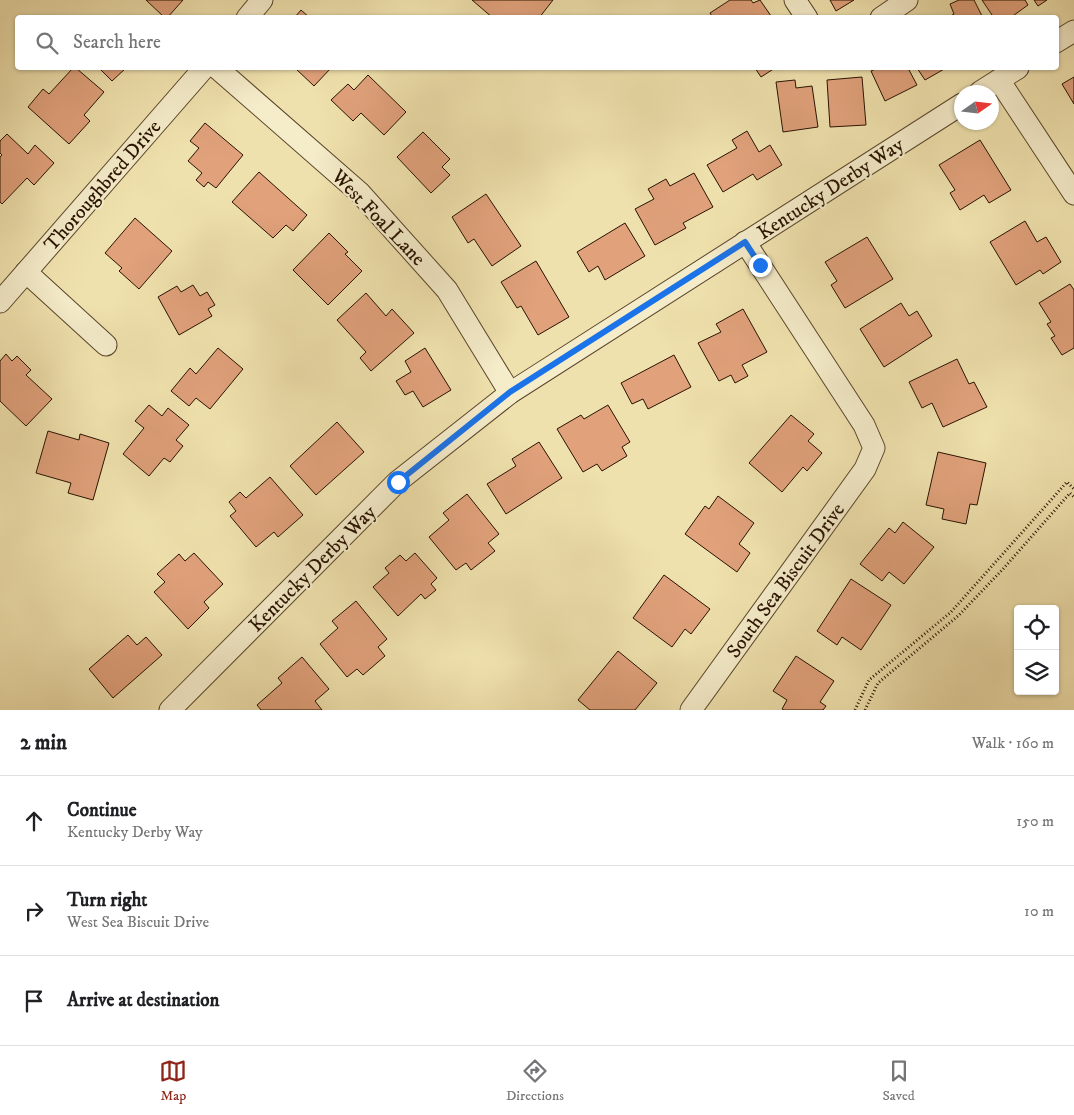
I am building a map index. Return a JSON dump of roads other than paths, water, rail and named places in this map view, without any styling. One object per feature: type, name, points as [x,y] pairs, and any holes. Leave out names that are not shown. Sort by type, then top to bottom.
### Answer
[{"type":"street","points":[[250,15],[262,0]]},
{"type":"street","points":[[795,0],[804,15]]},
{"type":"street","points":[[885,15],[906,0]]},
{"type":"street","points":[[1059,40],[1074,31]]},
{"type":"street","name":"Thoroughbred Drive","points":[[0,302],[202,70]]},
{"type":"street","name":"West Foal Lane","points":[[219,70],[367,200],[448,290],[510,392]]},
{"type":"street","points":[[991,85],[1015,70]]},
{"type":"street","points":[[999,80],[1074,194]]},
{"type":"street","name":"Kentucky Derby Way","points":[[170,710],[398,482],[510,392],[954,109]]},
{"type":"street","name":"South Sea Biscuit Drive","points":[[692,710],[865,469],[874,448],[864,426],[745,242]]},
{"type":"street","points":[[26,272],[106,345]]}]
